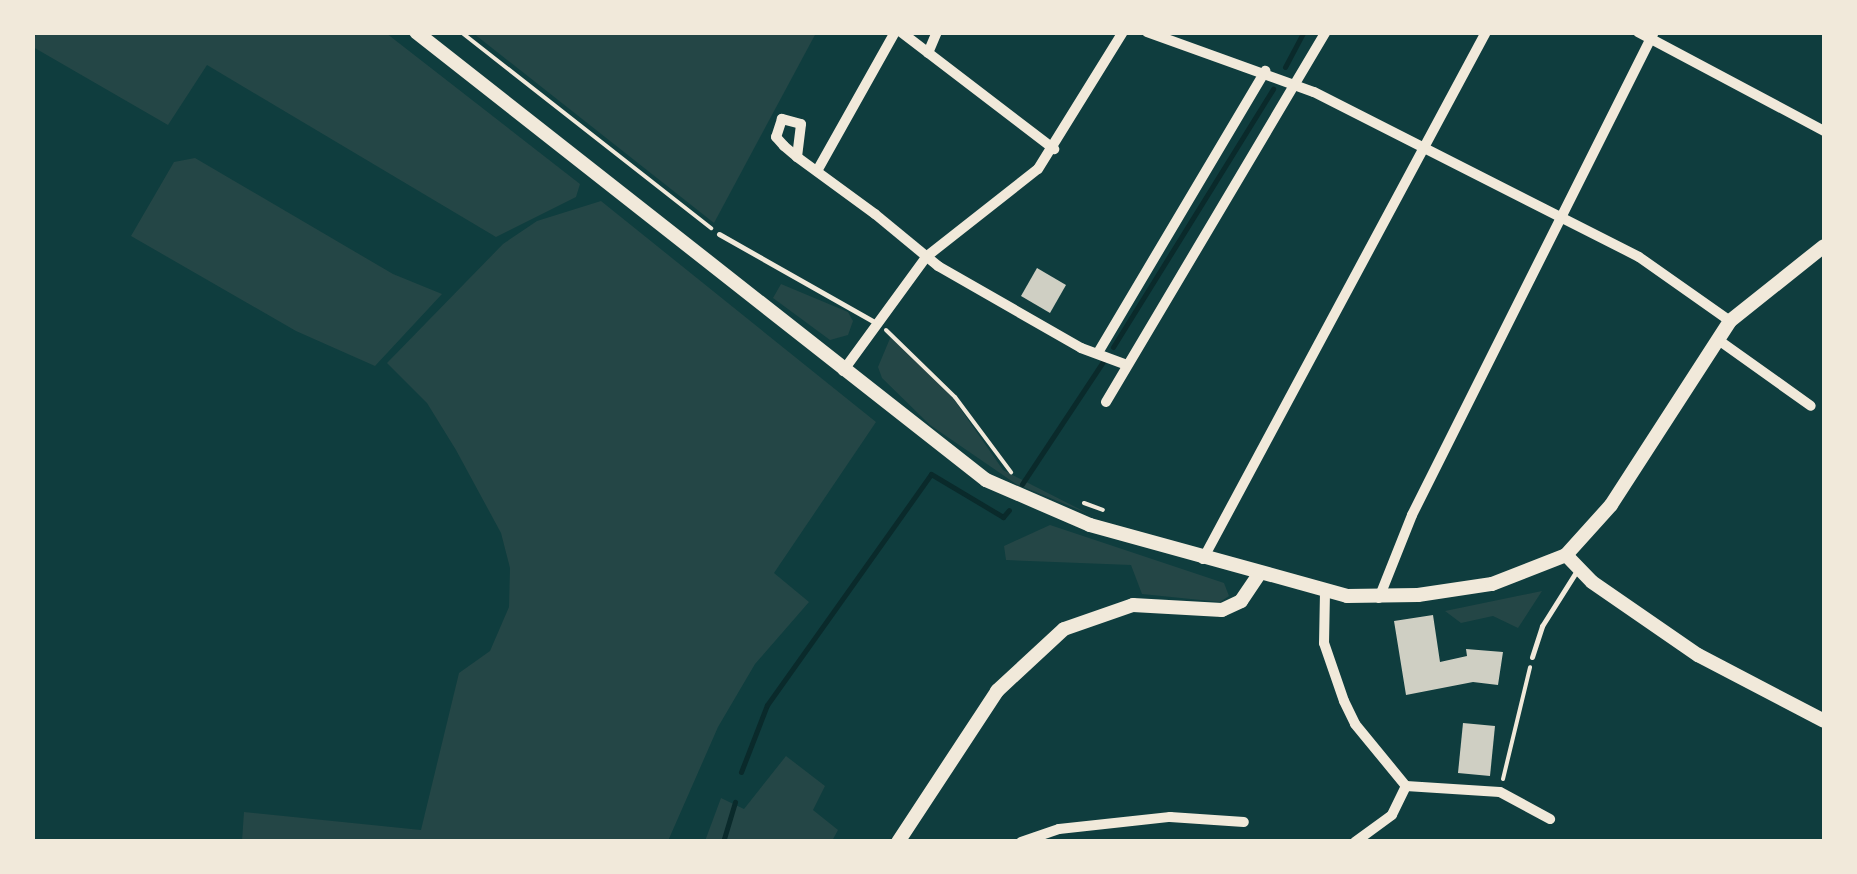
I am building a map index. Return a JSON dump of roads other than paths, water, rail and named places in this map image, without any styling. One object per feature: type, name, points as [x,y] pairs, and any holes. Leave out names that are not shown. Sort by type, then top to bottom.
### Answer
[{"type":"street","points":[[416,32],[842,372],[1011,494],[1203,559],[1325,592],[1378,598],[1492,584],[1566,555],[1611,505],[1730,322],[1824,246]]},
{"type":"street","points":[[818,172],[898,32],[1054,148]]},
{"type":"street","points":[[928,53],[937,32]]},
{"type":"street","points":[[842,372],[926,256],[1010,196],[1054,148],[1122,32]]},
{"type":"street","points":[[1147,32],[1296,83],[1663,270],[1730,322]]},
{"type":"street","points":[[1106,402],[1326,32]]},
{"type":"street","points":[[1203,559],[1486,32]]},
{"type":"street","points":[[1638,32],[1653,36],[1824,131]]},
{"type":"street","points":[[1378,598],[1412,515],[1653,36]]},
{"type":"street","points":[[1099,351],[1265,71]]},
{"type":"street","points":[[797,157],[926,256],[1047,329],[1127,365]]},
{"type":"street","points":[[1717,339],[1811,406]]},
{"type":"street","points":[[1566,555],[1578,570],[1714,665],[1824,721]]},
{"type":"street","points":[[898,842],[979,714],[1054,636],[1090,617],[1134,605],[1222,610],[1241,601],[1258,576]]},
{"type":"street","points":[[1325,592],[1324,643],[1348,712],[1406,786],[1500,792],[1550,819]]},
{"type":"street","points":[[1355,842],[1392,815],[1406,786]]},
{"type":"street","points":[[1021,842],[1059,829],[1152,818],[1244,822]]},
{"type":"lane","points":[[719,234],[878,325]]},
{"type":"lane","points":[[1532,658],[1542,626],[1578,570]]},
{"type":"waterway","points":[[1285,67],[1304,32]]},
{"type":"waterway","points":[[1113,347],[1273,89]]},
{"type":"waterway","points":[[1022,484],[1104,360]]},
{"type":"waterway","points":[[741,772],[767,705],[931,474],[1003,517],[1009,510]]},
{"type":"waterway","points":[[723,842],[735,802]]}]
